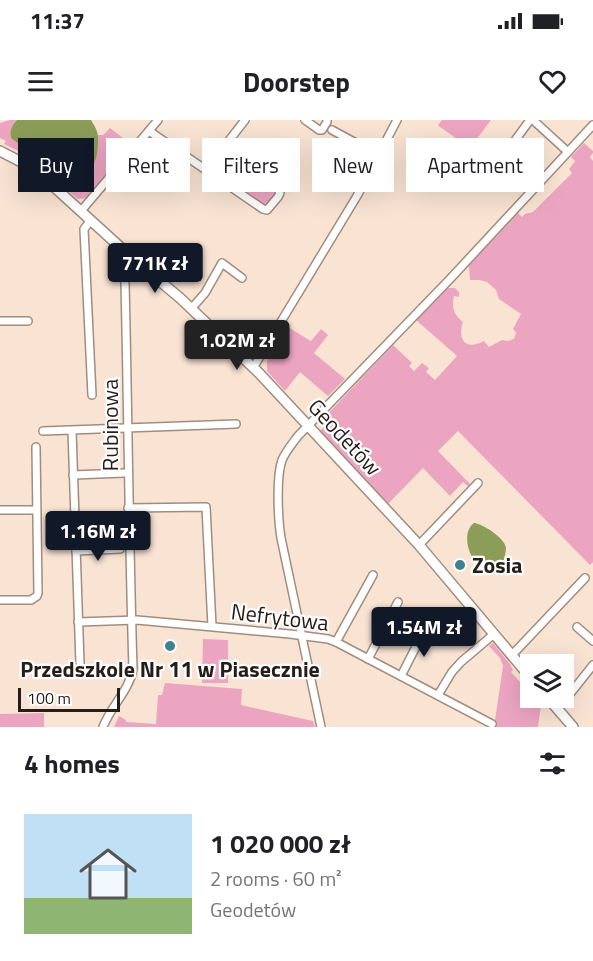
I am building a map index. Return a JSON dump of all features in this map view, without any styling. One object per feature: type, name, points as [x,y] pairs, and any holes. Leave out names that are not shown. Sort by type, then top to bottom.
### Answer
[{"type":"street","points":[[81,211],[158,120]]},
{"type":"street","points":[[230,138],[245,120]]},
{"type":"street","points":[[305,120],[319,130],[324,127],[327,120]]},
{"type":"street","points":[[387,138],[397,120]]},
{"type":"street","points":[[518,138],[532,120],[568,152]]},
{"type":"street","points":[[544,177],[593,125]]},
{"type":"street","points":[[332,130],[347,138]]},
{"type":"street","points":[[149,131],[202,167]]},
{"type":"street","name":"Geodetów","points":[[0,151],[29,166],[157,278],[254,368],[419,545],[520,665]]},
{"type":"street","points":[[238,192],[265,210],[270,207],[280,192]]},
{"type":"street","points":[[254,368],[359,192]]},
{"type":"street","points":[[321,727],[278,520],[281,463],[298,436],[450,279],[530,192]]},
{"type":"street","points":[[91,220],[84,230],[92,395]]},
{"type":"street","name":"Rubinowa","points":[[102,727],[130,682],[133,669],[125,282],[129,268],[135,261]]},
{"type":"street","points":[[191,309],[206,293],[222,263],[242,278]]},
{"type":"street","points":[[0,321],[28,321]]},
{"type":"street","points":[[43,431],[236,424]]},
{"type":"street","points":[[72,430],[80,663]]},
{"type":"street","points":[[0,600],[31,600],[37,596],[36,447]]},
{"type":"street","points":[[73,475],[124,473]]},
{"type":"street","points":[[419,545],[478,483]]},
{"type":"street","points":[[128,508],[206,507],[212,626]]},
{"type":"street","points":[[0,510],[36,510]]},
{"type":"street","points":[[76,550],[120,549]]},
{"type":"street","points":[[336,642],[373,575]]},
{"type":"street","points":[[512,655],[585,578]]},
{"type":"street","points":[[368,659],[398,602]]},
{"type":"street","name":"Nefrytowa","points":[[78,622],[132,620],[328,639],[492,724]]},
{"type":"street","points":[[577,627],[593,640]]},
{"type":"street","points":[[401,676],[425,629]]},
{"type":"street","points":[[438,695],[461,662],[494,634]]},
{"type":"street","points":[[573,727],[558,709],[593,665]]},
{"type":"shaded area","points":[[17,120],[10,133],[11,138],[18,144],[18,151],[4,144],[6,141],[0,138],[0,123]]},
{"type":"shaded area","points":[[17,120],[91,120],[98,137],[95,161],[94,163],[94,138],[18,138],[18,144],[11,138],[11,128]]},
{"type":"shaded area","points":[[442,120],[491,120],[478,138],[456,138],[438,125]]},
{"type":"shaded area","points":[[110,128],[123,138],[106,138],[106,176],[94,190],[94,153],[97,149],[98,135],[103,135]]},
{"type":"shaded area","points":[[584,143],[593,151],[590,157],[593,161],[593,562],[590,565],[458,431],[438,451],[472,486],[470,488],[463,482],[450,496],[423,468],[388,504],[320,431],[324,427],[320,422],[393,345],[412,363],[409,366],[414,371],[422,363],[429,368],[426,372],[435,380],[457,356],[416,320],[447,288],[455,288],[459,292],[459,297],[454,296],[453,307],[457,317],[463,322],[461,334],[464,342],[472,345],[484,341],[489,347],[502,340],[514,339],[516,332],[513,329],[521,314],[499,299],[496,290],[487,282],[470,280],[468,266],[518,213],[522,217],[533,212],[572,173],[569,169],[575,161],[571,157]]},
{"type":"shaded area","points":[[70,192],[92,192],[87,198],[78,199]]},
{"type":"shaded area","points":[[243,192],[274,192],[275,194],[270,202],[262,205]]},
{"type":"shaded area","points":[[286,326],[311,341],[321,329],[328,335],[314,353],[345,379],[328,396],[300,372],[285,391],[267,371],[267,362]]},
{"type":"shaded area","points":[[474,523],[488,529],[505,544],[503,563],[492,565],[474,560],[467,536]]},
{"type":"shaded area","points":[[203,639],[228,640],[228,683],[202,683]]},
{"type":"shaded area","points":[[493,643],[510,664],[513,670],[511,672],[520,682],[520,708],[541,708],[538,727],[494,727],[503,666],[500,658],[489,646]]},
{"type":"shaded area","points":[[165,683],[242,689],[241,705],[313,721],[315,727],[114,727],[119,716],[126,722],[156,724],[158,695],[162,695]]},
{"type":"shaded area","points":[[44,713],[44,727],[0,727],[0,714]]},
{"type":"place","name":"Zosia","points":[[460,565]]},
{"type":"place","name":"Przedszkole Nr 11 w Piasecznie","points":[[170,646]]}]
